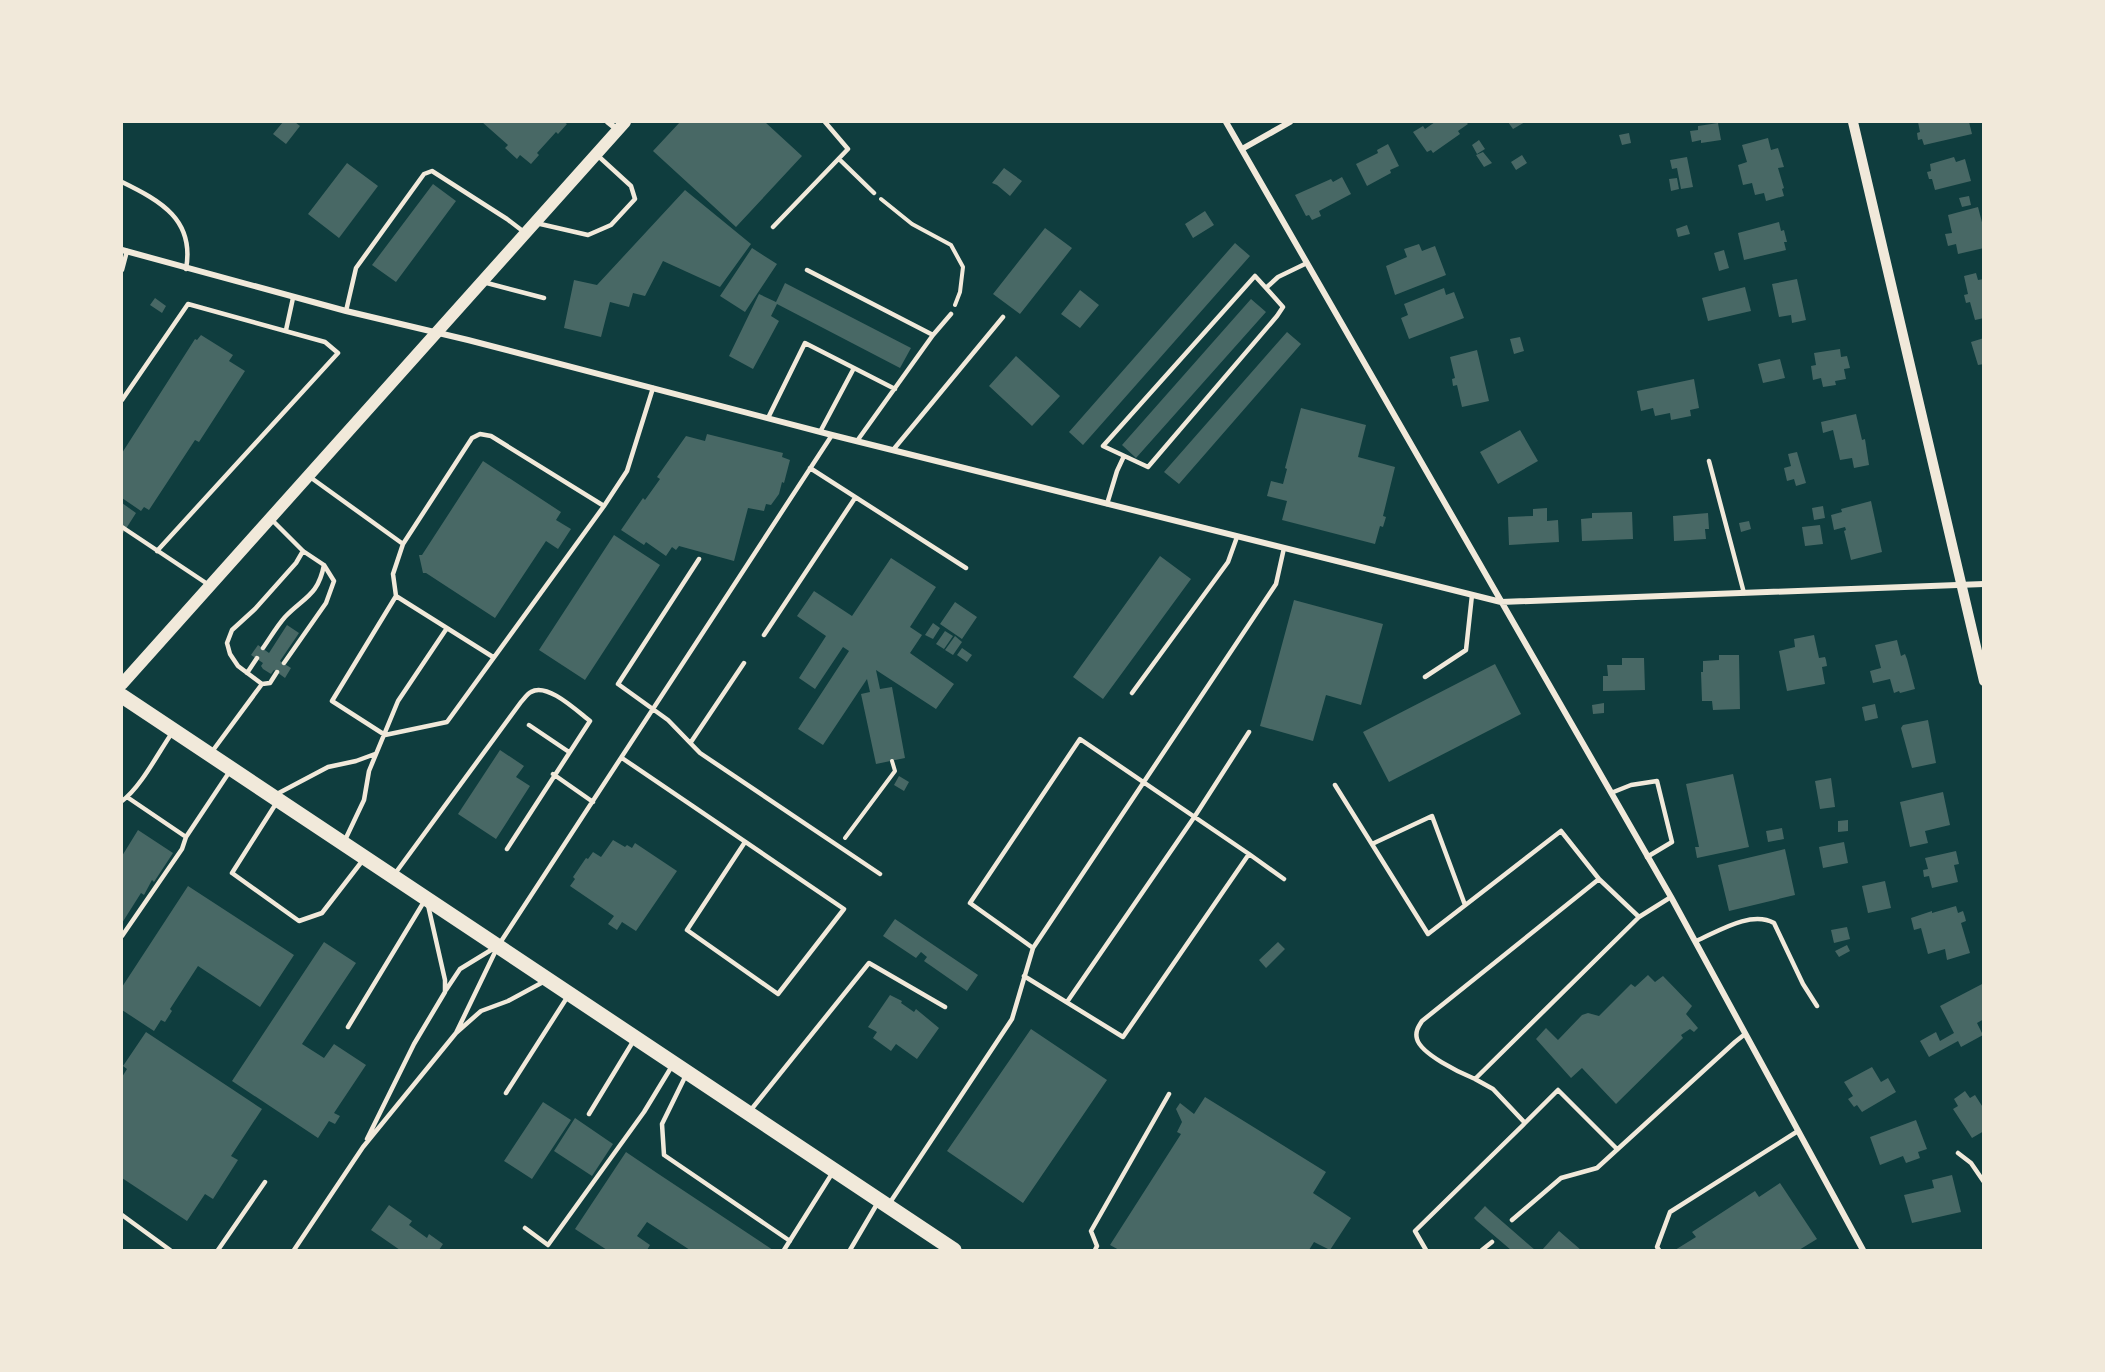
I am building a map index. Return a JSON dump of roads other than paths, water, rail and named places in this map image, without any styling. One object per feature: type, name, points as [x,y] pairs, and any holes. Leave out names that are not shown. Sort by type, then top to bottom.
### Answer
[{"type":"main road","points":[[122,684],[597,154],[617,124]]},
{"type":"main road","points":[[122,696],[954,1251]]},
{"type":"street","points":[[1226,122],[1696,941],[1863,1251]]},
{"type":"street","points":[[1242,149],[1290,122]]},
{"type":"street","points":[[1853,122],[1983,681]]},
{"type":"street","points":[[124,250],[293,298],[1501,602],[1983,584]]},
{"type":"lane","points":[[773,227],[848,149],[825,122]]},
{"type":"lane","points":[[536,223],[588,235],[611,225],[635,199],[631,186],[597,154]]},
{"type":"lane","points":[[839,159],[874,193]]},
{"type":"lane","points":[[346,311],[356,268],[424,174],[432,171],[507,219],[526,234]]},
{"type":"lane","points":[[122,182],[169,211],[185,232],[189,253],[186,269]]},
{"type":"lane","points":[[122,270],[124,250]]},
{"type":"lane","points":[[1266,288],[1278,277],[1307,263]]},
{"type":"lane","points":[[807,270],[933,335]]},
{"type":"lane","points":[[1255,276],[1266,288],[1283,307],[1278,316],[1148,467],[1103,446],[1255,276]]},
{"type":"lane","points":[[483,282],[544,298]]},
{"type":"lane","points":[[286,330],[293,298]]},
{"type":"lane","points":[[122,400],[188,304],[325,342],[338,353],[157,551]]},
{"type":"lane","points":[[857,441],[933,335],[951,314]]},
{"type":"lane","points":[[893,450],[1003,317]]},
{"type":"lane","points":[[768,418],[805,343],[895,389]]},
{"type":"lane","points":[[820,432],[854,368]]},
{"type":"lane","points":[[604,506],[491,436],[480,434],[472,438],[403,544],[393,574],[396,596],[332,701],[385,735],[447,722],[604,506],[627,471],[653,388]]},
{"type":"lane","points":[[456,1033],[498,946],[832,435]]},
{"type":"lane","points":[[1107,504],[1124,456]]},
{"type":"lane","points":[[1709,461],[1744,593]]},
{"type":"lane","points":[[810,468],[966,568]]},
{"type":"lane","points":[[308,475],[403,544]]},
{"type":"lane","points":[[764,635],[855,498]]},
{"type":"lane","points":[[270,518],[303,551],[324,565],[334,581],[326,603],[284,663]]},
{"type":"lane","points":[[122,527],[210,585]]},
{"type":"lane","points":[[1132,693],[1228,562],[1237,537]]},
{"type":"lane","points":[[850,1251],[1012,1019],[1033,948],[1276,584],[1284,548]]},
{"type":"lane","points":[[277,672],[270,683],[262,684],[238,666],[230,654],[227,643],[232,630],[255,609],[296,563],[303,551]]},
{"type":"lane","points":[[699,559],[618,684],[653,709],[691,742],[700,753],[880,874]]},
{"type":"lane","points":[[262,648],[285,618],[305,601],[321,582],[324,565]]},
{"type":"lane","points":[[1425,677],[1466,650],[1472,595]]},
{"type":"lane","points":[[396,596],[493,657]]},
{"type":"lane","points":[[343,844],[364,800],[369,771],[398,702],[447,628]]},
{"type":"lane","points":[[247,673],[257,658]]},
{"type":"lane","points":[[691,742],[744,663]]},
{"type":"lane","points":[[209,755],[262,684]]},
{"type":"lane","points":[[393,876],[530,692],[538,689],[552,693],[590,721],[553,774],[507,849]]},
{"type":"lane","points":[[529,725],[569,752]]},
{"type":"lane","points":[[122,801],[173,731]]},
{"type":"lane","points":[[1066,1002],[1195,816],[1249,732]]},
{"type":"lane","points":[[1033,948],[970,903],[1080,739],[1284,879]]},
{"type":"lane","points":[[364,857],[322,913],[299,921],[232,873],[276,798],[328,767],[375,754]]},
{"type":"lane","points":[[622,758],[844,909],[778,993],[687,930],[744,842]]},
{"type":"lane","points":[[122,936],[182,849],[186,837],[231,769]]},
{"type":"lane","points":[[553,774],[593,802]]},
{"type":"lane","points":[[1611,793],[1631,785],[1657,781],[1672,842],[1647,856]]},
{"type":"lane","points":[[1335,785],[1428,934],[1561,831],[1599,879],[1639,917]]},
{"type":"lane","points":[[127,797],[186,837]]},
{"type":"lane","points":[[1372,844],[1432,816],[1466,905]]},
{"type":"lane","points":[[1024,976],[1123,1037],[1249,854]]},
{"type":"lane","points":[[1525,1123],[1493,1089],[1455,1071],[1420,1046],[1416,1037],[1417,1029],[1422,1021],[1599,879]]},
{"type":"lane","points":[[1475,1079],[1639,917],[1671,897]]},
{"type":"lane","points":[[427,898],[445,980],[445,992]]},
{"type":"lane","points":[[348,1027],[427,898]]},
{"type":"lane","points":[[1696,941],[1754,918],[1774,922],[1803,984],[1817,1006]]},
{"type":"lane","points":[[363,1147],[414,1044],[460,969],[498,946]]},
{"type":"lane","points":[[748,1113],[869,963],[945,1007]]},
{"type":"lane","points":[[294,1251],[363,1147],[456,1033],[481,1011],[508,1001],[548,979]]},
{"type":"lane","points":[[506,1093],[569,994]]},
{"type":"lane","points":[[1512,1220],[1561,1178],[1597,1168],[1745,1034]]},
{"type":"lane","points":[[590,1114],[635,1038]]},
{"type":"lane","points":[[525,1228],[548,1245],[644,1112],[674,1064]]},
{"type":"lane","points":[[687,1072],[662,1124],[664,1155],[790,1241]]},
{"type":"lane","points":[[1426,1251],[1415,1232],[1558,1089],[1617,1149]]},
{"type":"lane","points":[[1104,1251],[1096,1248],[1091,1231],[1169,1094]]},
{"type":"lane","points":[[1659,1251],[1657,1247],[1670,1212],[1798,1131]]},
{"type":"lane","points":[[1958,1153],[1971,1163],[1983,1182]]},
{"type":"lane","points":[[784,1251],[835,1170]]},
{"type":"lane","points":[[218,1251],[265,1182]]},
{"type":"lane","points":[[122,1215],[170,1251]]},
{"type":"lane","points":[[1482,1251],[1492,1242]]}]
